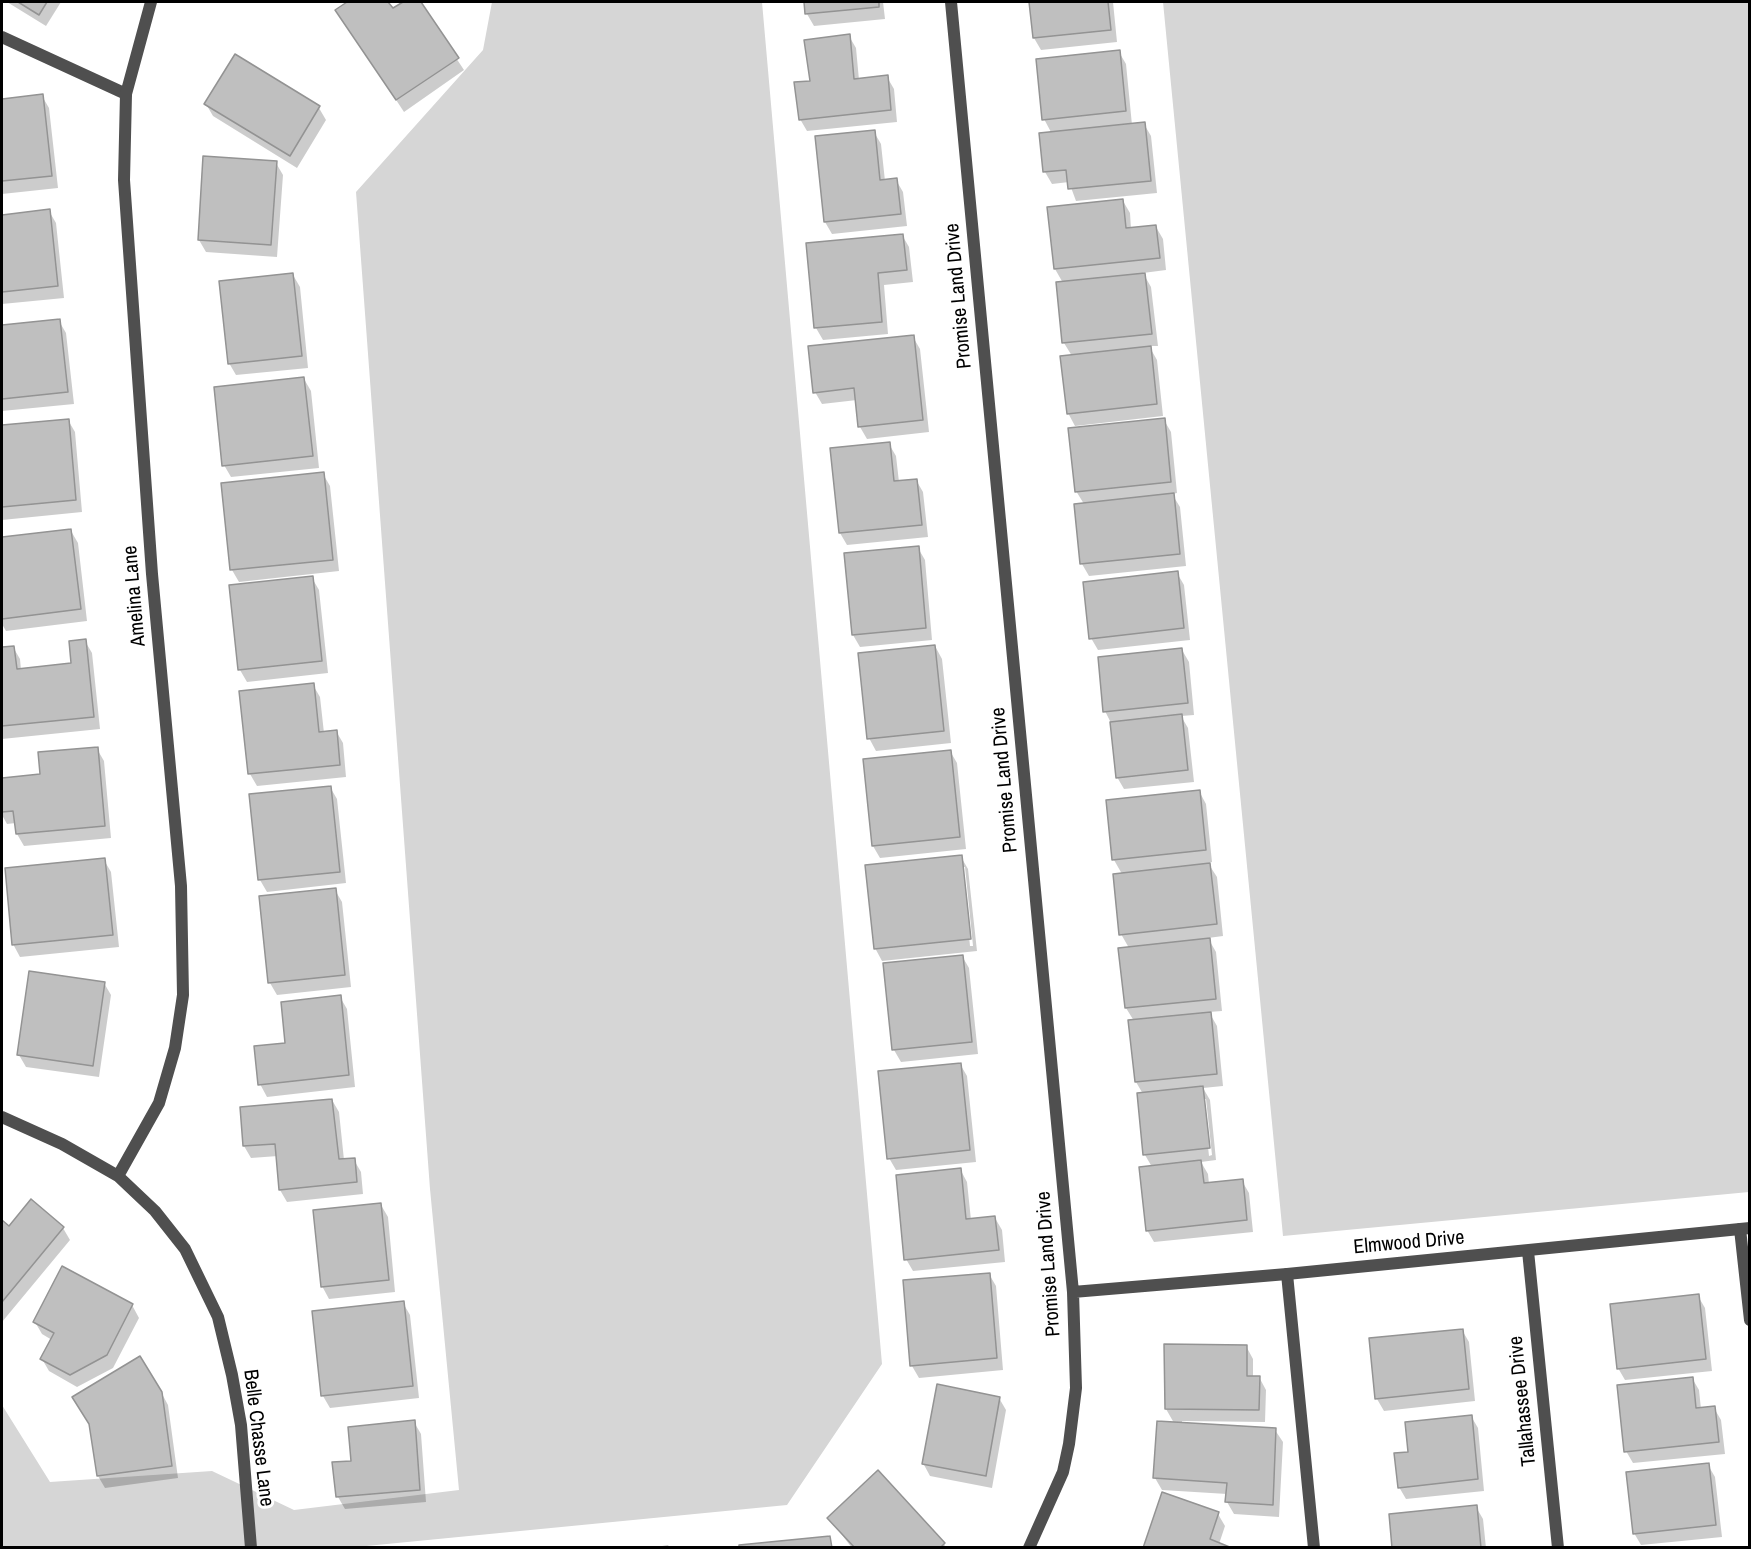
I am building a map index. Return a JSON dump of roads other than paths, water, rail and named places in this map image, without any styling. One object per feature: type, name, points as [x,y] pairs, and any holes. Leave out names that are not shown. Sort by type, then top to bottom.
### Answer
[{"type":"street","name":"Amelina Lane","points":[[118,1176],[159,1103],[175,1048],[182,1006],[184,950],[152,574],[124,180],[126,94],[151,2]]},
{"type":"street","name":"Promise Land Drive","points":[[951,2],[1072,1292],[1076,1388],[1070,1444],[1059,1481],[1029,1548]]},
{"type":"street","points":[[2,38],[126,94]]},
{"type":"street","name":"Belle Chasse Lane","points":[[2,1118],[62,1144],[118,1176],[155,1211],[185,1249],[218,1317],[241,1425],[251,1548]]},
{"type":"street","points":[[1745,1229],[1749,1320]]},
{"type":"street","name":"Elmwood Drive","points":[[1072,1292],[1287,1274],[1745,1229]]},
{"type":"street","name":"Tallahassee Drive","points":[[1528,1251],[1558,1548]]},
{"type":"street","points":[[1287,1274],[1314,1548]]}]
